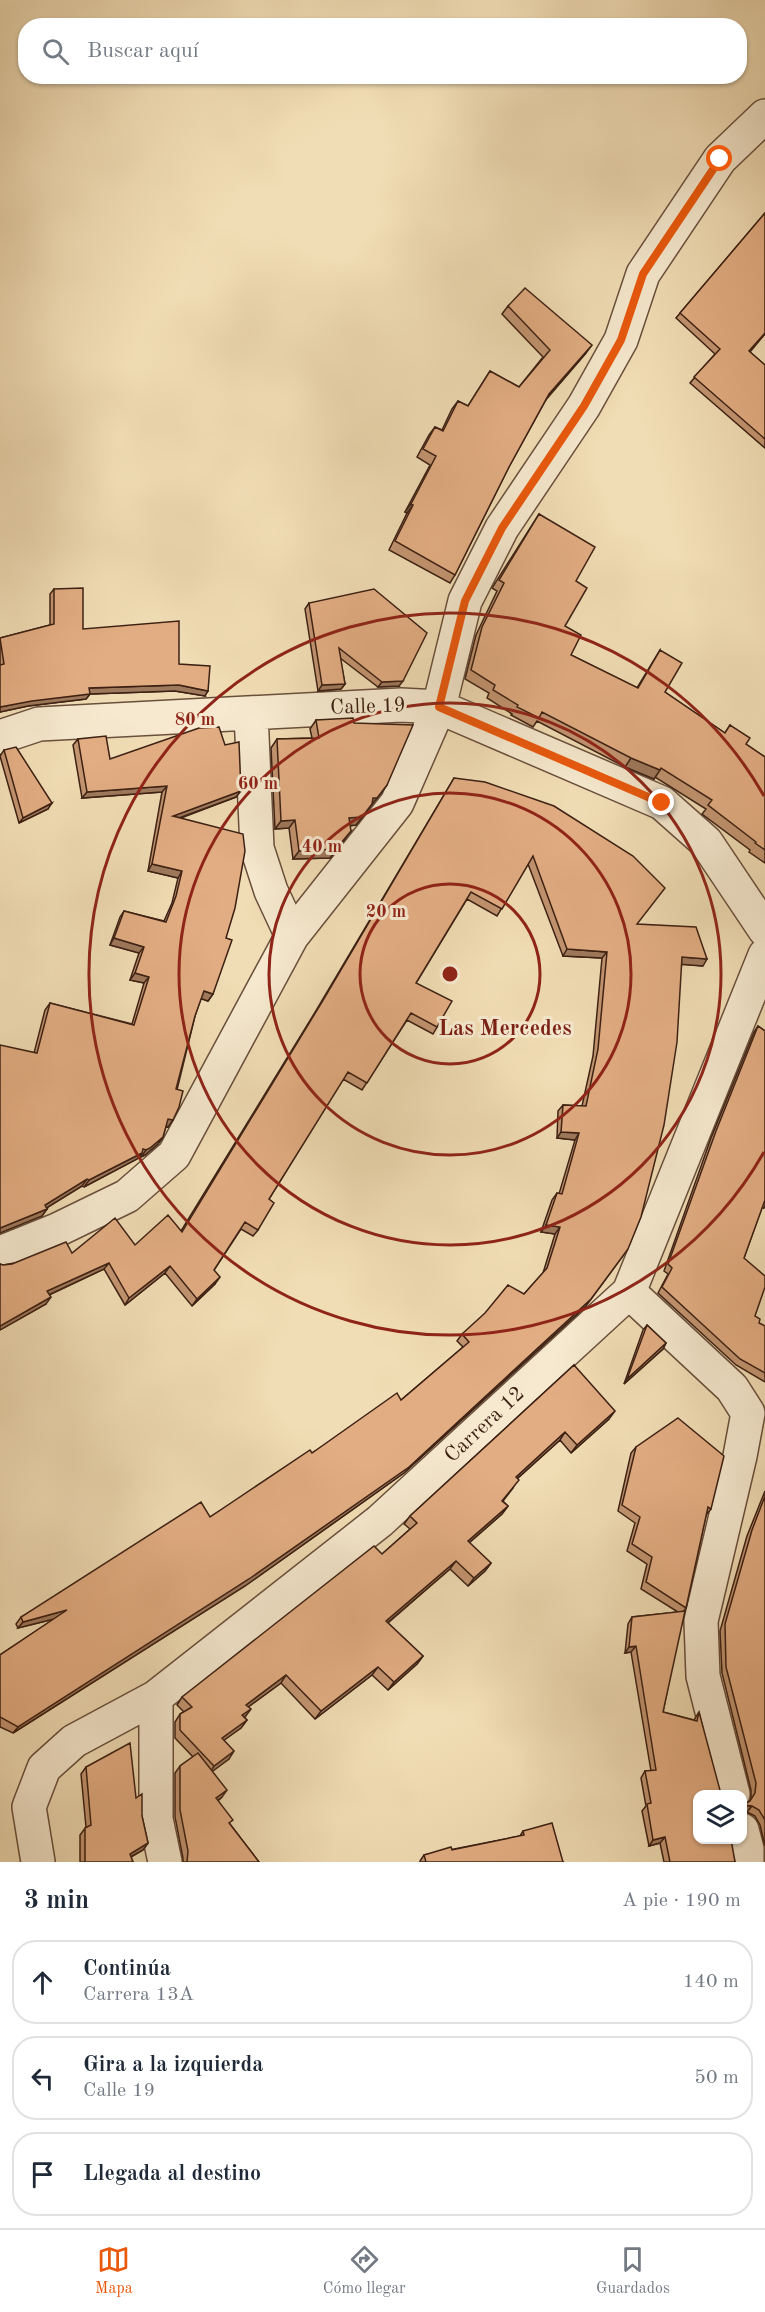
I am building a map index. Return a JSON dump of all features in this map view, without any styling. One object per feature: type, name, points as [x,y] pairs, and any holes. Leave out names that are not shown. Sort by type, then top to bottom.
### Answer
[{"type":"street","points":[[0,1253],[57,1230],[127,1196],[174,1155],[292,936],[397,803],[439,707],[465,601],[502,528],[584,406],[621,340],[643,274],[720,159],[765,116]]},
{"type":"street","name":"Calle 19","points":[[0,737],[39,724],[401,705],[439,707],[662,803],[706,842],[765,930]]},
{"type":"street","points":[[251,713],[258,848],[271,891],[292,936]]},
{"type":"street","name":"Carrera 12","points":[[38,1862],[29,1807],[44,1768],[74,1740],[156,1697],[380,1521],[629,1292],[765,955]]},
{"type":"street","points":[[629,1292],[732,1388],[748,1413],[701,1621],[703,1676],[732,1790]]},
{"type":"street","points":[[156,1697],[156,1819],[165,1862]]},
{"type":"street","points":[[746,1844],[747,1862]]},
{"type":"building","points":[[765,213],[765,333],[749,351],[765,365],[765,439],[694,377],[720,349],[680,313]]},
{"type":"building","points":[[525,288],[592,345],[549,394],[509,467],[455,575],[395,541],[436,456],[423,449],[435,427],[443,431],[458,401],[468,406],[490,371],[519,387],[550,350],[508,306]]},
{"type":"building","points":[[539,514],[595,547],[576,581],[587,588],[565,626],[581,635],[571,655],[638,688],[660,650],[682,663],[665,692],[725,733],[730,725],[750,738],[746,744],[765,757],[765,850],[708,805],[712,800],[661,768],[660,770],[631,758],[542,712],[539,718],[517,707],[518,705],[493,690],[495,685],[471,670],[482,627],[504,583],[499,580]]},
{"type":"building","points":[[83,588],[83,629],[179,621],[179,664],[210,666],[208,691],[179,685],[89,688],[90,694],[0,707],[0,665],[4,664],[0,638],[54,624],[54,589]]},
{"type":"building","points":[[374,589],[427,633],[403,681],[382,682],[339,648],[345,684],[322,685],[309,603]]},
{"type":"building","points":[[353,718],[354,723],[413,725],[387,785],[377,798],[373,798],[372,804],[362,817],[349,818],[351,831],[336,849],[299,851],[295,820],[281,821],[277,739],[319,738],[316,720]]},
{"type":"building","points":[[219,727],[225,745],[239,742],[241,791],[173,816],[243,834],[245,851],[235,908],[226,938],[232,940],[213,994],[204,991],[195,1016],[176,1089],[183,1091],[179,1107],[173,1120],[168,1119],[163,1137],[150,1148],[143,1149],[142,1153],[87,1179],[45,1205],[47,1209],[0,1228],[0,1045],[37,1053],[50,1003],[134,1025],[149,977],[135,973],[144,947],[114,938],[124,911],[166,922],[182,871],[152,864],[167,786],[87,792],[78,739],[106,736],[110,759],[199,728]]},
{"type":"building","points":[[16,747],[52,803],[23,818],[4,750]]},
{"type":"building","points":[[454,778],[485,782],[554,806],[633,856],[665,888],[637,924],[696,927],[707,959],[682,957],[677,1042],[664,1125],[641,1217],[628,1249],[591,1299],[409,1467],[249,1579],[18,1727],[0,1717],[0,1655],[67,1610],[23,1622],[21,1617],[201,1502],[210,1517],[310,1450],[312,1453],[397,1393],[401,1400],[469,1342],[462,1334],[485,1313],[508,1285],[524,1294],[547,1268],[560,1227],[546,1225],[557,1193],[562,1194],[579,1133],[561,1132],[563,1105],[586,1106],[598,1049],[607,952],[567,949],[533,856],[502,909],[471,892],[416,983],[452,1001],[437,1027],[411,1013],[367,1083],[348,1072],[269,1199],[274,1203],[258,1230],[245,1222],[214,1270],[220,1277],[197,1299],[170,1266],[129,1298],[109,1263],[47,1291],[51,1297],[0,1326],[0,1264],[12,1264],[66,1242],[72,1253],[115,1218],[135,1245],[168,1215],[182,1232],[322,1002]]},
{"type":"building","points":[[758,1026],[765,1031],[765,1200],[744,1258],[765,1276],[765,1287],[755,1316],[760,1319],[759,1323],[765,1326],[765,1373],[740,1359],[662,1287],[672,1268],[668,1264],[716,1131]]},
{"type":"building","points":[[647,1325],[666,1343],[627,1379]]},
{"type":"building","points":[[574,1365],[615,1411],[577,1445],[565,1432],[516,1477],[519,1480],[502,1501],[508,1506],[468,1541],[491,1563],[474,1578],[456,1561],[386,1621],[423,1656],[394,1682],[378,1667],[321,1711],[286,1675],[246,1705],[251,1709],[242,1715],[247,1720],[222,1738],[234,1751],[214,1766],[180,1730],[180,1714],[192,1707],[182,1697],[374,1546],[382,1554],[417,1523],[410,1516]]},
{"type":"building","points":[[678,1418],[724,1456],[711,1509],[708,1507],[686,1608],[646,1582],[652,1557],[632,1544],[640,1517],[622,1505],[636,1447]]},
{"type":"building","points":[[765,1496],[765,1820],[759,1810],[747,1805],[755,1793],[756,1783],[726,1667],[725,1624],[752,1530]]},
{"type":"building","points":[[685,1611],[663,1712],[697,1721],[699,1712],[720,1790],[693,1790],[693,1844],[732,1844],[735,1862],[670,1862],[665,1837],[653,1840],[647,1804],[651,1803],[645,1771],[656,1770],[636,1646],[629,1647],[632,1617]]},
{"type":"building","points":[[130,1743],[136,1798],[142,1794],[142,1816],[148,1843],[130,1854],[133,1862],[85,1862],[85,1828],[91,1825],[86,1767]]},
{"type":"building","points":[[198,1753],[227,1790],[216,1798],[233,1820],[229,1823],[259,1862],[187,1862],[188,1851],[180,1810],[180,1766]]},
{"type":"building","points":[[552,1823],[563,1862],[426,1862],[424,1855],[451,1847],[452,1850],[524,1835],[523,1831]]},
{"type":"district","name":"Las Mercedes","points":[[505,1029]]},
{"type":"route","points":[[662,803],[439,707],[465,601],[502,528],[584,406],[621,340],[643,274],[720,159]]}]
